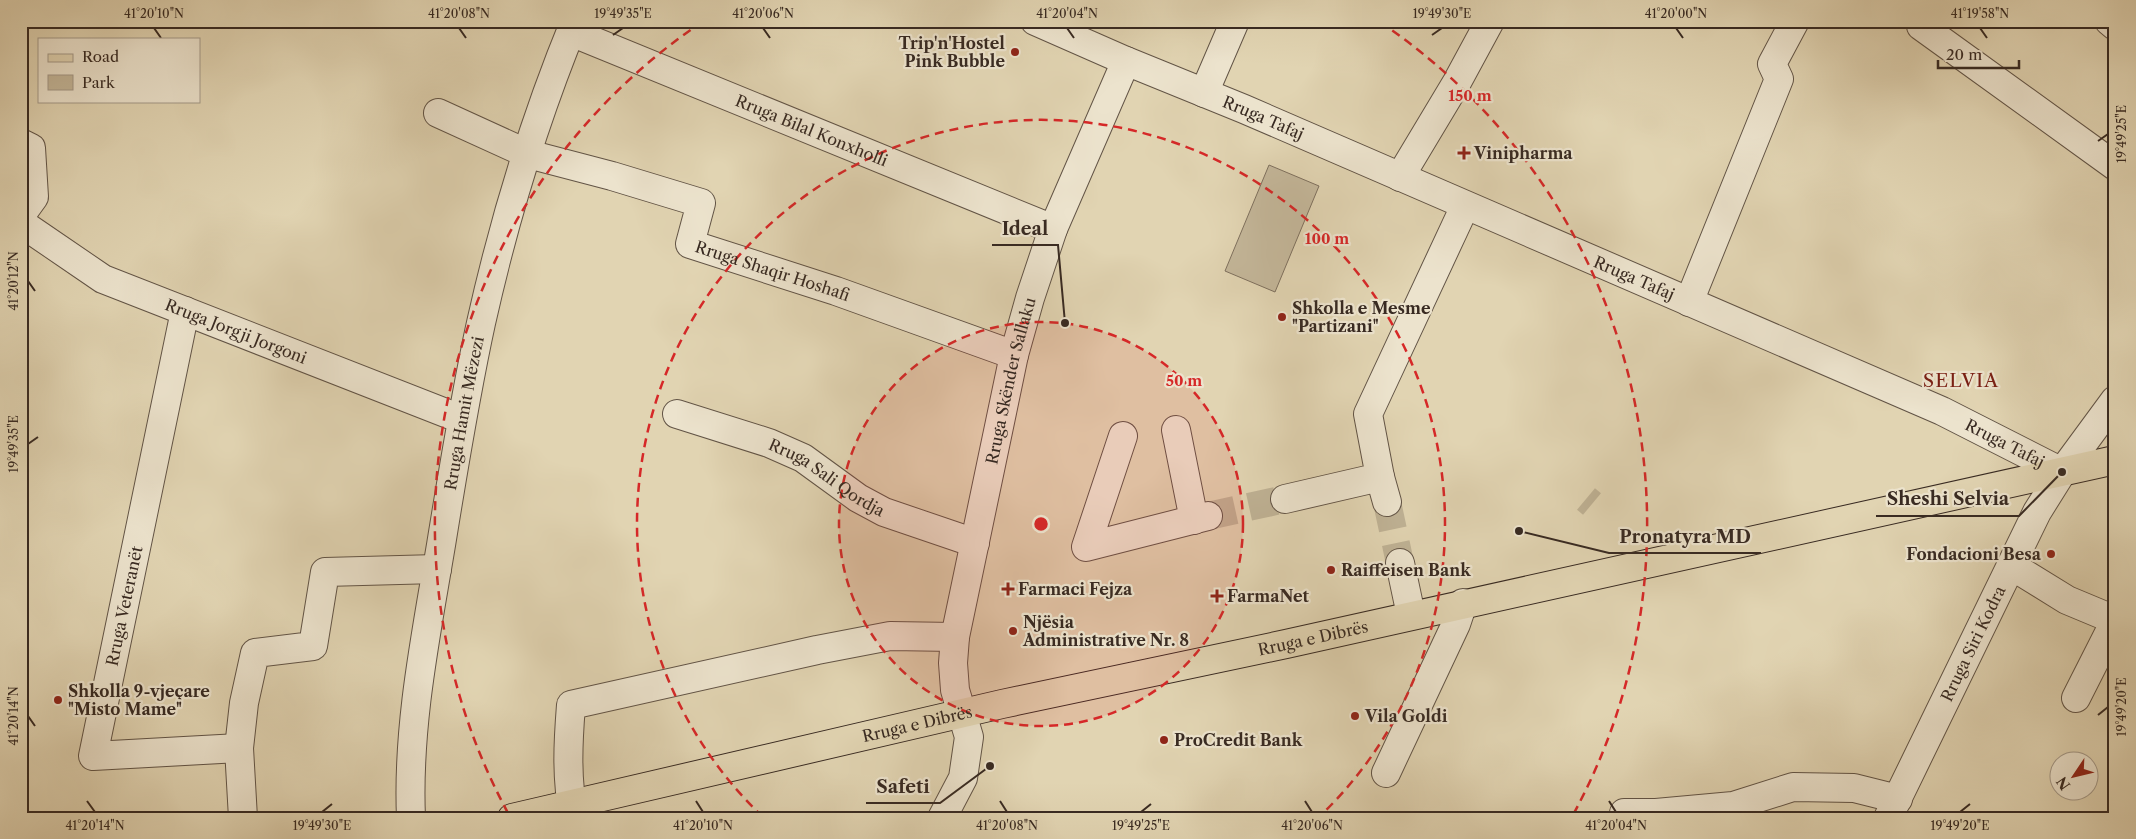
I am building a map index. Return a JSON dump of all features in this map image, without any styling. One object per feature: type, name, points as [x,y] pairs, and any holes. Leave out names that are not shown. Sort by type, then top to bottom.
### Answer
[{"type":"main road","name":"Rruga e Dibrës","points":[[512,818],[572,811],[962,713],[2115,460]]},
{"type":"street","name":"Rruga Tafaj","points":[[1035,21],[1065,29],[1126,61],[1942,411],[2062,472]]},
{"type":"street","points":[[1204,93],[1235,21]]},
{"type":"street","points":[[1400,177],[1457,82],[1490,21]]},
{"type":"street","points":[[1688,302],[1779,80],[1772,64],[1795,21]]},
{"type":"street","points":[[2108,21],[2115,26]]},
{"type":"street","name":"Rruga Hamit Mëzezi","points":[[411,818],[415,700],[462,419],[481,322],[501,240],[528,154],[573,26]]},
{"type":"street","name":"Rruga Bilal Konxholli","points":[[573,26],[1053,229]]},
{"type":"street","points":[[1921,26],[2115,166]]},
{"type":"street","name":"Rruga Skënder Sallaku","points":[[942,818],[963,778],[969,737],[955,690],[953,663],[955,637],[1014,355],[1030,298],[1053,229],[1126,61]]},
{"type":"street","name":"Rruga Shaqir Hoshafi","points":[[438,112],[528,154],[612,176],[701,203],[690,244],[836,291],[1014,355]]},
{"type":"street","points":[[21,143],[32,148],[34,197],[21,215]]},
{"type":"street","points":[[1285,499],[1384,490],[1368,414],[1465,206]]},
{"type":"street","name":"Rruga Jorgji Jorgoni","points":[[21,223],[103,279],[462,419]]},
{"type":"street","name":"Rruga Veteranët","points":[[185,311],[93,756],[239,748]]},
{"type":"street","name":"Rruga Siri Kodra","points":[[1893,808],[2037,512],[2062,472],[2115,400]]},
{"type":"street","name":"Rruga Sali Qordja","points":[[677,414],[769,443],[803,458],[858,498],[884,512],[975,543]]},
{"type":"street","points":[[1123,436],[1086,547],[1201,518],[1176,430]]},
{"type":"street","points":[[1400,563],[1411,615]]},
{"type":"street","points":[[2012,566],[2067,600],[2115,620],[2076,698]]},
{"type":"street","points":[[243,818],[239,748],[244,703],[254,653],[313,646],[325,572],[437,569]]},
{"type":"street","points":[[1386,773],[1456,624],[1463,603]]},
{"type":"street","points":[[572,811],[567,751],[571,705],[816,650],[890,636],[955,637]]},
{"type":"street","points":[[1624,813],[1656,813],[1733,806],[1793,787],[1854,788],[1893,808]]},
{"type":"green space","points":[[1269,165],[1319,186],[1275,292],[1225,271]]},
{"type":"tunnel","points":[[1208,516],[1285,499]]},
{"type":"tunnel","points":[[1586,499],[1592,504]]},
{"type":"tunnel","points":[[1387,502],[1400,563]]},
{"type":"place","name":"Trip'n'Hostel Pink Bubble","points":[[1015,52]]},
{"type":"place","name":"Vinipharma","points":[[1464,153]]},
{"type":"place","name":"Shkolla e Mesme \"Partizani\"","points":[[1282,317]]},
{"type":"place","name":"Ideal","points":[[1065,323]]},
{"type":"place","name":"Sheshi Selvia","points":[[2062,472]]},
{"type":"place","name":"Pronatyra MD","points":[[1519,531]]},
{"type":"place","name":"Fondacioni Besa","points":[[2051,554]]},
{"type":"place","name":"Raiffeisen Bank","points":[[1331,570]]},
{"type":"place","name":"Farmaci Fejza","points":[[1008,589]]},
{"type":"place","name":"FarmaNet","points":[[1217,596]]},
{"type":"place","name":"Njësia Administrative Nr. 8","points":[[1013,631]]},
{"type":"place","name":"Shkolla 9-vjeçare \"Misto Mame\"","points":[[58,700]]},
{"type":"place","name":"Vila Goldi","points":[[1355,716]]},
{"type":"place","name":"ProCredit Bank","points":[[1164,740]]},
{"type":"place","name":"Safeti","points":[[990,766]]},
{"type":"district","name":"SELVIA","points":[[1961,380]]}]
